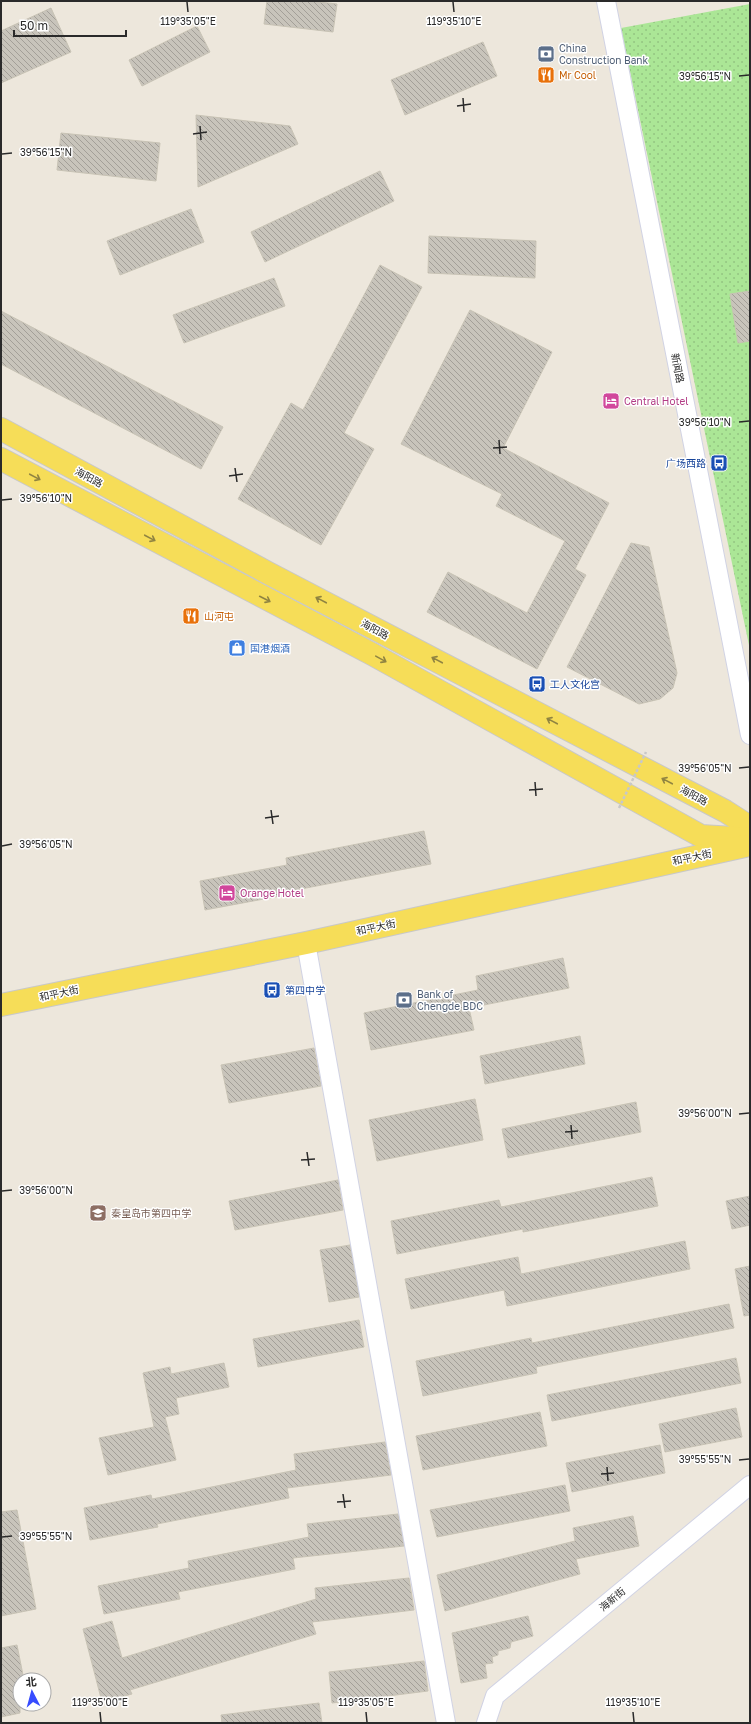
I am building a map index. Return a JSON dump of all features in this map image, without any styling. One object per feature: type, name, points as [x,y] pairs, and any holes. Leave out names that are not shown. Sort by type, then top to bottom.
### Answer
[{"type":"main road","name":"海阳路","points":[[1,429],[268,573],[724,811],[750,827]]},
{"type":"main road","points":[[1,459],[372,654],[701,836],[750,839]]},
{"type":"main road","name":"和平大街","points":[[1,1005],[306,943],[750,845]]},
{"type":"street","name":"新闻路","points":[[606,1],[750,735]]},
{"type":"street","points":[[306,943],[446,1723]]},
{"type":"street","name":"海新街","points":[[486,1723],[495,1696],[750,1485]]},
{"type":"path","points":[[619,808],[646,752]]},
{"type":"green space","points":[[750,4],[750,650],[621,28]]},
{"type":"building","points":[[267,1],[310,1],[337,4],[333,32],[264,24]]},
{"type":"building","points":[[51,8],[71,52],[1,83],[1,31]]},
{"type":"building","points":[[197,26],[210,52],[142,86],[129,60]]},
{"type":"building","points":[[483,42],[497,76],[405,115],[391,80]]},
{"type":"building","points":[[196,115],[290,126],[298,144],[198,187]]},
{"type":"building","points":[[61,133],[160,143],[156,181],[57,170]]},
{"type":"building","points":[[380,171],[394,201],[265,262],[251,232]]},
{"type":"building","points":[[191,209],[204,242],[120,275],[107,241]]},
{"type":"building","points":[[429,236],[536,241],[535,278],[428,273]]},
{"type":"building","points":[[380,265],[422,287],[344,433],[374,449],[321,545],[238,499],[291,403],[303,410]]},
{"type":"building","points":[[274,278],[285,306],[184,343],[173,315]]},
{"type":"building","points":[[750,291],[750,341],[738,343],[730,294]]},
{"type":"building","points":[[470,310],[552,352],[503,448],[609,503],[575,569],[586,575],[537,669],[427,612],[448,572],[527,613],[565,541],[496,506],[502,494],[401,444]]},
{"type":"building","points":[[1,311],[223,427],[201,469],[1,364]]},
{"type":"building","points":[[631,543],[649,547],[677,673],[673,688],[660,699],[639,704],[567,667]]},
{"type":"building","points":[[424,831],[431,864],[280,893],[280,896],[205,910],[200,881],[287,865],[286,858]]},
{"type":"building","points":[[563,958],[569,988],[469,1008],[474,1030],[371,1050],[364,1013],[478,990],[476,976]]},
{"type":"building","points":[[580,1036],[585,1064],[485,1084],[480,1056]]},
{"type":"building","points":[[314,1048],[321,1086],[229,1103],[221,1065]]},
{"type":"building","points":[[475,1099],[483,1140],[377,1161],[369,1120]]},
{"type":"building","points":[[636,1102],[641,1132],[508,1158],[502,1129]]},
{"type":"building","points":[[652,1177],[658,1206],[523,1232],[523,1229],[397,1254],[391,1221],[499,1200],[501,1207]]},
{"type":"building","points":[[338,1180],[343,1210],[235,1230],[229,1201]]},
{"type":"building","points":[[750,1196],[750,1225],[732,1229],[726,1201]]},
{"type":"building","points":[[685,1241],[690,1269],[507,1306],[504,1290],[411,1309],[405,1279],[518,1257],[521,1274]]},
{"type":"building","points":[[350,1245],[359,1297],[329,1302],[320,1250]]},
{"type":"building","points":[[750,1266],[750,1315],[744,1316],[735,1269]]},
{"type":"building","points":[[729,1304],[734,1328],[536,1367],[537,1373],[423,1396],[416,1361],[531,1338],[532,1343]]},
{"type":"building","points":[[359,1320],[364,1347],[258,1367],[253,1339]]},
{"type":"building","points":[[736,1358],[741,1383],[552,1421],[547,1395]]},
{"type":"building","points":[[224,1363],[229,1387],[176,1398],[179,1414],[165,1417],[176,1460],[108,1475],[99,1438],[154,1427],[143,1373],[170,1367],[171,1374]]},
{"type":"building","points":[[736,1408],[742,1437],[665,1452],[659,1424]]},
{"type":"building","points":[[540,1412],[547,1446],[423,1470],[416,1436]]},
{"type":"building","points":[[385,1442],[391,1475],[287,1488],[289,1498],[157,1524],[158,1527],[90,1540],[84,1508],[151,1495],[152,1499],[296,1470],[294,1454]]},
{"type":"building","points":[[660,1445],[665,1473],[572,1492],[566,1463]]},
{"type":"building","points":[[565,1485],[570,1511],[437,1537],[430,1510]]},
{"type":"building","points":[[17,1510],[36,1609],[1,1616],[1,1512]]},
{"type":"building","points":[[398,1514],[404,1546],[293,1558],[295,1569],[178,1592],[180,1599],[104,1614],[98,1586],[189,1568],[188,1561],[309,1537],[307,1524]]},
{"type":"building","points":[[633,1516],[639,1546],[576,1559],[580,1574],[445,1611],[437,1575],[575,1541],[573,1528]]},
{"type":"building","points":[[409,1578],[414,1610],[312,1622],[316,1634],[130,1690],[132,1694],[102,1702],[83,1629],[112,1621],[122,1658],[316,1599],[315,1588]]},
{"type":"building","points":[[528,1616],[533,1636],[511,1642],[510,1648],[498,1651],[498,1655],[492,1657],[493,1663],[485,1664],[487,1678],[461,1683],[452,1633]]},
{"type":"building","points":[[17,1645],[22,1672],[12,1672],[12,1712],[20,1713],[1,1717],[1,1648]]},
{"type":"building","points":[[424,1661],[428,1691],[332,1703],[329,1672]]},
{"type":"building","points":[[319,1703],[322,1723],[222,1723],[221,1715]]},
{"type":"place","name":"China Construction Bank","points":[[546,54]]},
{"type":"place","name":"Mr Cool","points":[[546,75]]},
{"type":"place","name":"Central Hotel","points":[[611,401]]},
{"type":"place","name":"广场西路","points":[[719,463]]},
{"type":"place","name":"山河屯","points":[[191,616]]},
{"type":"place","name":"国港烟酒","points":[[237,648]]},
{"type":"place","name":"工人文化宫","points":[[537,684]]},
{"type":"place","name":"Orange Hotel","points":[[227,893]]},
{"type":"place","name":"第四中学","points":[[272,990]]},
{"type":"place","name":"Bank of Chengde BDC","points":[[404,1000]]},
{"type":"place","name":"秦皇岛市第四中学","points":[[98,1213]]}]
